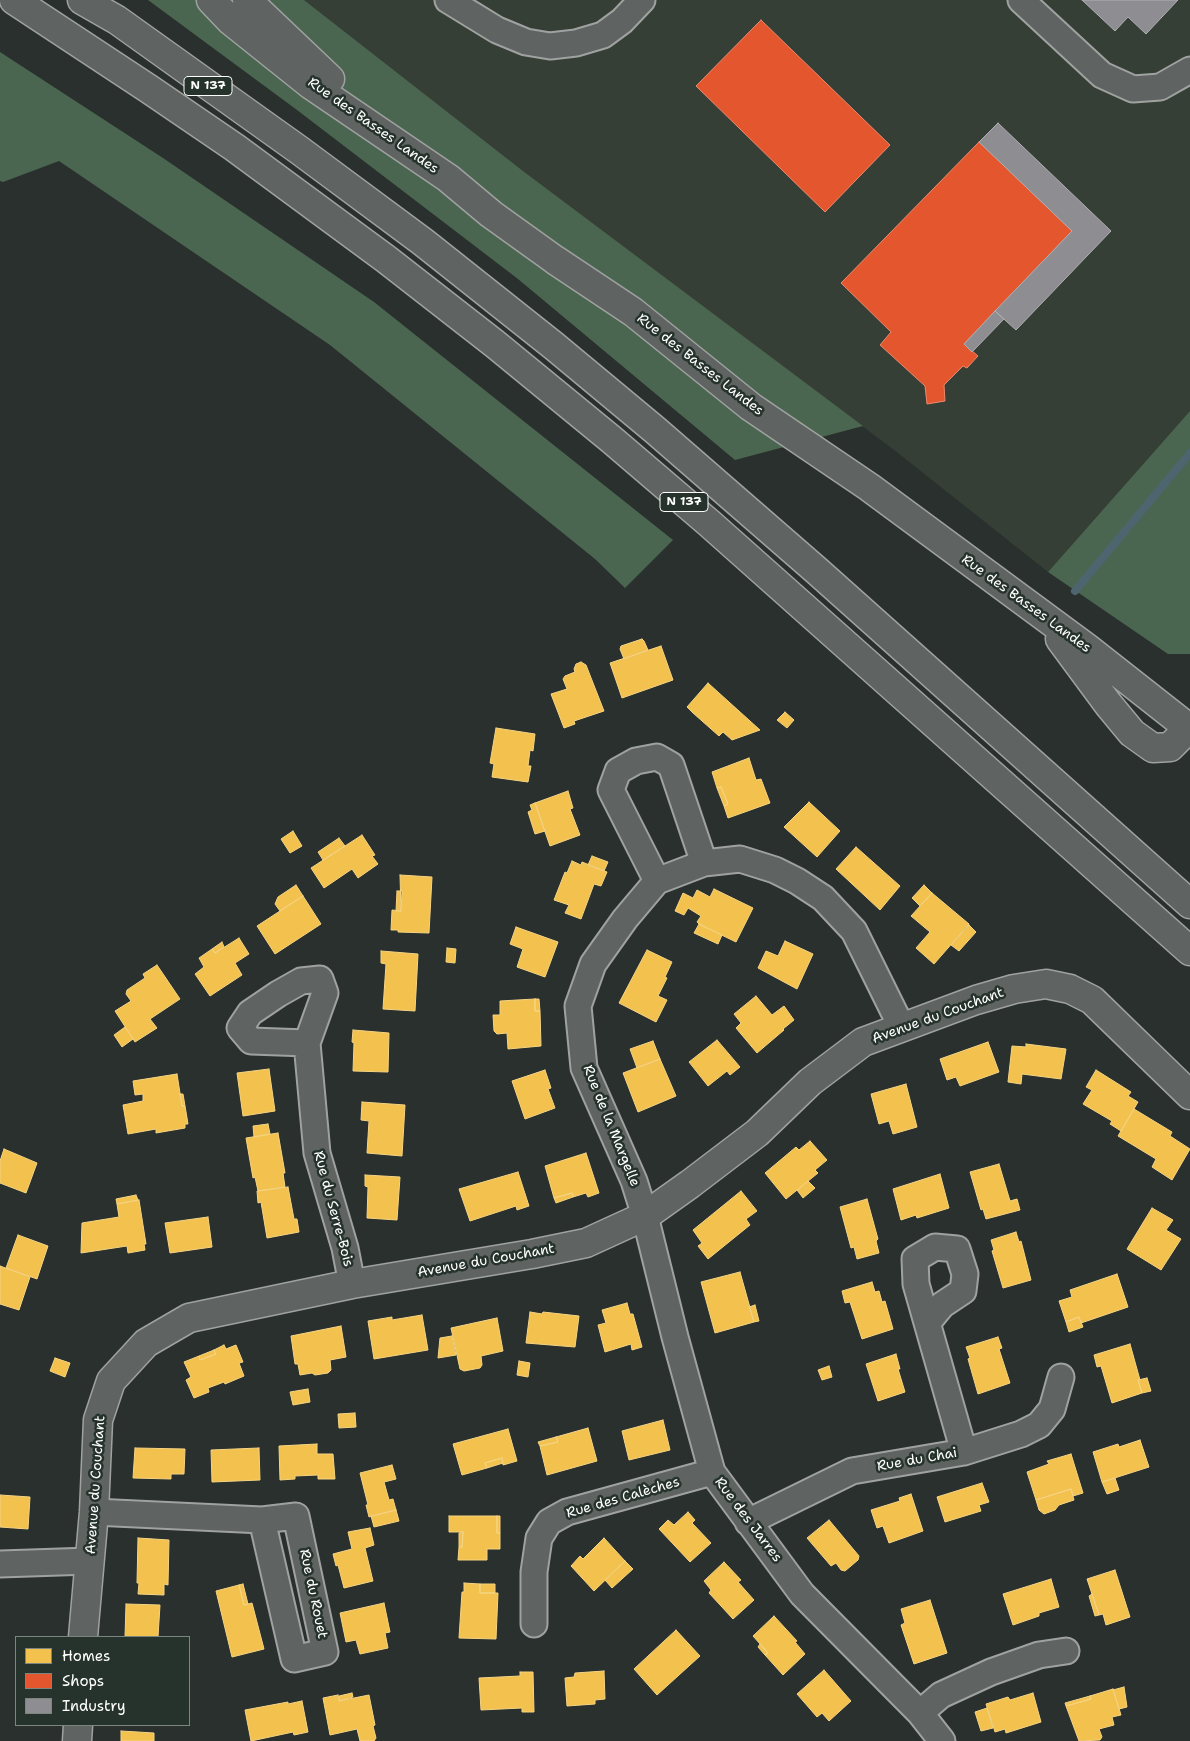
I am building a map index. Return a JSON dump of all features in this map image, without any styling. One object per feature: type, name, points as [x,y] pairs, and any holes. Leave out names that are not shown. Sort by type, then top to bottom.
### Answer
[{"type":"main road","name":"N 137","points":[[14,0],[149,88],[234,147],[386,259],[509,355],[612,440],[758,566],[1190,951]]},
{"type":"main road","name":"N 137","points":[[82,0],[111,10],[392,219],[554,346],[809,564],[1190,904]]},
{"type":"main road","name":"Rue des Basses Landes","points":[[210,0],[231,21],[311,85],[448,178],[491,214],[633,312],[751,407],[869,487],[1190,728]]},
{"type":"main road","points":[[246,0],[410,153]]},
{"type":"main road","points":[[1042,616],[1132,733],[1152,748],[1170,746],[1190,728]]},
{"type":"main road","name":"Avenue du Couchant","points":[[83,1636],[94,1512],[98,1420],[111,1381],[146,1343],[189,1318],[352,1284],[532,1254],[586,1243],[645,1216],[757,1133],[810,1082],[863,1042],[976,1000],[1014,989],[1046,984],[1070,989],[1092,1000],[1190,1095]]},
{"type":"main road","points":[[77,1741],[78,1726]]},
{"type":"street","points":[[448,0],[497,30],[526,42],[550,46],[576,44],[603,35],[622,21],[642,0]]},
{"type":"street","points":[[1021,0],[1102,75],[1134,90],[1160,87],[1190,70]]},
{"type":"street","points":[[657,881],[612,790],[618,770],[636,760],[657,757],[671,766],[704,863]]},
{"type":"street","name":"Rue de la Margelle","points":[[645,1216],[634,1181],[584,1068],[578,1006],[593,964],[625,919],[657,881],[704,863],[740,859],[775,870],[797,881],[823,898],[854,931],[902,1028]]},
{"type":"street","name":"Rue du Serre-Bois","points":[[307,1043],[317,1153],[344,1248],[352,1284]]},
{"type":"street","name":"Rue des Jarres","points":[[645,1216],[675,1337],[712,1472],[802,1594],[920,1714],[942,1741]]},
{"type":"street","points":[[928,1322],[964,1452]]},
{"type":"street","name":"Rue du Chai","points":[[748,1522],[852,1472],[964,1452],[1021,1434],[1039,1424],[1052,1409],[1061,1377]]},
{"type":"street","name":"Rue des Calèches","points":[[534,1624],[534,1572],[539,1538],[549,1522],[567,1512],[712,1472]]},
{"type":"street","name":"Rue du Rouet","points":[[94,1512],[262,1520],[296,1516],[325,1652],[294,1659],[262,1520]]},
{"type":"street","points":[[0,1564],[90,1561]]},
{"type":"street","points":[[920,1714],[942,1695],[991,1672],[1039,1656],[1066,1651]]},
{"type":"shaded area","points":[[304,0],[1190,0],[1190,411],[1048,572],[898,453],[523,171]]},
{"type":"green space","points":[[148,0],[304,0],[523,171],[863,426],[735,460],[518,279],[297,110]]},
{"type":"green space","points":[[0,52],[163,158],[374,302],[673,540],[625,588],[595,559],[330,345],[59,161],[3,182],[0,181]]},
{"type":"green space","points":[[1190,411],[1190,654],[1168,654],[1048,572]]},
{"type":"building: Homes","points":[[642,639],[648,650],[624,659],[620,649],[621,646]]},
{"type":"building: Homes","points":[[661,646],[673,680],[622,698],[610,663]]},
{"type":"building: Homes","points":[[581,662],[586,665],[604,711],[574,721],[575,724],[564,728],[551,694],[567,689],[563,679],[565,676],[575,672],[576,664]]},
{"type":"building: Homes","points":[[708,683],[760,730],[732,740],[723,732],[719,736],[693,713],[687,707]]},
{"type":"building: Homes","points":[[785,712],[794,720],[787,728],[777,720]]},
{"type":"building: Homes","points":[[496,728],[535,734],[533,751],[530,750],[528,766],[531,766],[528,782],[492,777],[494,764],[490,763]]},
{"type":"building: Homes","points":[[749,758],[756,780],[761,779],[770,803],[728,818],[724,806],[728,804],[721,787],[717,788],[712,772]]},
{"type":"building: Homes","points":[[721,787],[728,804],[724,806],[717,788]]},
{"type":"building: Homes","points":[[568,791],[573,808],[570,809],[580,835],[550,846],[535,803]]},
{"type":"building: Homes","points":[[809,802],[840,831],[817,857],[784,827]]},
{"type":"building: Homes","points":[[535,803],[545,831],[535,834],[528,812],[532,810],[530,805]]},
{"type":"building: Homes","points":[[293,831],[302,846],[290,853],[281,839]]},
{"type":"building: Homes","points":[[362,835],[375,855],[372,856],[378,864],[358,878],[352,869],[324,888],[311,868]]},
{"type":"building: Homes","points":[[339,838],[345,846],[323,860],[318,852]]},
{"type":"building: Homes","points":[[856,847],[900,886],[880,910],[836,869]]},
{"type":"building: Homes","points":[[592,856],[608,862],[604,871],[588,865]]},
{"type":"building: Homes","points":[[572,861],[581,865],[582,862],[607,872],[601,886],[594,884],[581,919],[565,913],[569,905],[554,900],[565,872],[567,873]]},
{"type":"building: Homes","points":[[400,875],[432,877],[429,933],[391,930],[392,910],[401,911]]},
{"type":"building: Homes","points":[[296,885],[303,896],[280,911],[275,904],[278,897]]},
{"type":"building: Homes","points":[[924,885],[932,893],[920,906],[912,898]]},
{"type":"building: Homes","points":[[714,889],[753,908],[736,942],[699,924],[697,922],[701,916],[688,908],[684,915],[675,911],[683,893],[693,898],[697,890],[710,897]]},
{"type":"building: Homes","points":[[397,891],[402,891],[401,911],[396,911]]},
{"type":"building: Homes","points":[[932,893],[969,924],[934,964],[916,948],[930,932],[911,916]]},
{"type":"building: Homes","points":[[303,896],[321,924],[275,954],[257,926]]},
{"type":"building: Homes","points":[[699,924],[722,935],[718,944],[694,933]]},
{"type":"building: Homes","points":[[969,925],[976,932],[959,951],[951,945]]},
{"type":"building: Homes","points":[[516,927],[558,942],[545,977],[517,967],[523,949],[510,944]]},
{"type":"building: Homes","points":[[239,938],[249,954],[235,963],[242,975],[210,996],[195,974],[204,967],[199,958],[212,949],[215,953]]},
{"type":"building: Homes","points":[[785,941],[813,954],[797,989],[758,968],[766,951],[778,956]]},
{"type":"building: Homes","points":[[222,942],[224,947],[215,953],[212,949]]},
{"type":"building: Homes","points":[[447,948],[456,949],[455,963],[446,962]]},
{"type":"building: Homes","points":[[647,950],[672,962],[658,996],[667,1000],[656,1022],[619,1003]]},
{"type":"building: Homes","points":[[381,951],[418,954],[415,1011],[383,1009],[386,964],[381,963]]},
{"type":"building: Homes","points":[[157,965],[180,999],[150,1019],[157,1028],[135,1042],[115,1011],[131,1001],[126,994],[127,990],[145,978],[143,974]]},
{"type":"building: Homes","points":[[756,996],[772,1015],[784,1006],[794,1020],[757,1053],[736,1028],[741,1023],[734,1014]]},
{"type":"building: Homes","points":[[535,999],[539,999],[540,1011],[535,1011]]},
{"type":"building: Homes","points":[[535,999],[535,1011],[540,1011],[541,1046],[508,1049],[507,1033],[497,1034],[494,1031],[493,1015],[500,1015],[500,1001]]},
{"type":"building: Homes","points":[[125,1027],[133,1039],[122,1047],[114,1035]]},
{"type":"building: Homes","points":[[353,1030],[389,1033],[388,1072],[353,1071]]},
{"type":"building: Homes","points":[[717,1040],[740,1067],[730,1075],[727,1071],[708,1086],[689,1062]]},
{"type":"building: Homes","points":[[653,1041],[660,1059],[637,1068],[630,1049]]},
{"type":"building: Homes","points":[[988,1042],[999,1072],[960,1086],[956,1077],[947,1080],[940,1059]]},
{"type":"building: Homes","points":[[1026,1044],[1066,1049],[1061,1079],[1022,1074],[1021,1084],[1008,1082],[1012,1046],[1026,1047]]},
{"type":"building: Homes","points":[[660,1059],[676,1096],[638,1112],[623,1073]]},
{"type":"building: Homes","points":[[269,1069],[275,1111],[243,1116],[237,1073]]},
{"type":"building: Homes","points":[[545,1070],[551,1088],[548,1089],[555,1108],[525,1119],[512,1081]]},
{"type":"building: Homes","points":[[1096,1070],[1131,1092],[1128,1096],[1138,1102],[1121,1131],[1110,1124],[1112,1121],[1083,1104],[1092,1090],[1086,1087]]},
{"type":"building: Homes","points":[[177,1074],[182,1106],[185,1106],[188,1124],[185,1124],[185,1128],[156,1133],[156,1129],[128,1134],[123,1105],[143,1101],[143,1094],[135,1095],[133,1081]]},
{"type":"building: Homes","points":[[906,1084],[917,1127],[893,1134],[889,1121],[879,1124],[871,1094]]},
{"type":"building: Homes","points":[[180,1094],[183,1094],[185,1106],[182,1106]]},
{"type":"building: Homes","points":[[362,1102],[405,1105],[402,1156],[367,1153],[369,1121],[361,1120]]},
{"type":"building: Homes","points":[[1134,1109],[1172,1132],[1170,1136],[1190,1149],[1172,1180],[1152,1167],[1156,1159],[1118,1136]]},
{"type":"building: Homes","points":[[268,1124],[270,1134],[254,1137],[253,1126]]},
{"type":"building: Homes","points":[[278,1133],[285,1173],[283,1173],[285,1187],[258,1191],[255,1177],[253,1178],[246,1138]]},
{"type":"building: Homes","points":[[810,1141],[827,1160],[815,1170],[818,1173],[786,1199],[765,1173],[796,1147],[799,1150]]},
{"type":"building: Homes","points":[[4,1149],[37,1163],[26,1193],[0,1183],[0,1161]]},
{"type":"building: Homes","points":[[586,1153],[599,1193],[588,1197],[586,1193],[573,1197],[572,1193],[554,1198],[545,1166]]},
{"type":"building: Homes","points":[[999,1164],[1010,1201],[1017,1199],[1020,1210],[986,1219],[983,1209],[981,1210],[970,1172]]},
{"type":"building: Homes","points":[[518,1172],[529,1206],[517,1210],[516,1206],[470,1221],[459,1189]]},
{"type":"building: Homes","points":[[940,1174],[949,1208],[917,1218],[916,1215],[901,1220],[893,1189]]},
{"type":"building: Homes","points":[[365,1175],[400,1177],[397,1220],[367,1218],[368,1187],[365,1186]]},
{"type":"building: Homes","points":[[808,1181],[815,1188],[803,1198],[797,1190]]},
{"type":"building: Homes","points":[[288,1187],[294,1219],[297,1219],[299,1232],[267,1238],[261,1202],[258,1203],[257,1191]]},
{"type":"building: Homes","points":[[741,1191],[757,1211],[746,1219],[750,1225],[708,1259],[698,1246],[702,1243],[693,1230]]},
{"type":"building: Homes","points":[[572,1193],[573,1197],[556,1203],[554,1198]]},
{"type":"building: Homes","points":[[136,1195],[138,1200],[117,1204],[116,1199]]},
{"type":"building: Homes","points":[[867,1199],[878,1239],[876,1241],[879,1253],[857,1259],[854,1247],[851,1248],[840,1207]]},
{"type":"building: Homes","points":[[139,1200],[146,1244],[144,1244],[145,1250],[128,1253],[127,1246],[81,1253],[82,1223],[119,1217],[117,1204]]},
{"type":"building: Homes","points":[[1152,1208],[1173,1220],[1166,1230],[1181,1239],[1161,1270],[1127,1249]]},
{"type":"building: Homes","points":[[208,1217],[212,1247],[170,1253],[165,1223]]},
{"type":"building: Homes","points":[[1016,1232],[1019,1242],[1021,1241],[1031,1280],[1003,1288],[992,1251],[994,1250],[991,1240]]},
{"type":"building: Homes","points":[[18,1235],[48,1246],[37,1279],[6,1268]]},
{"type":"building: Homes","points":[[0,1266],[30,1277],[19,1310],[0,1304]]},
{"type":"building: Homes","points":[[740,1272],[754,1322],[715,1333],[701,1282]]},
{"type":"building: Homes","points":[[1117,1274],[1128,1307],[1081,1323],[1079,1317],[1066,1322],[1059,1301],[1072,1297],[1070,1290]]},
{"type":"building: Homes","points":[[872,1282],[875,1292],[879,1291],[882,1302],[885,1301],[893,1329],[862,1339],[850,1302],[845,1303],[842,1291]]},
{"type":"building: Homes","points":[[627,1303],[630,1314],[633,1314],[642,1347],[632,1350],[631,1344],[605,1352],[598,1325],[606,1323],[602,1310]]},
{"type":"building: Homes","points":[[755,1305],[759,1321],[754,1322],[749,1307]]},
{"type":"building: Homes","points":[[530,1312],[579,1316],[575,1347],[526,1343]]},
{"type":"building: Homes","points":[[422,1315],[428,1350],[374,1359],[368,1321],[392,1317],[392,1320]]},
{"type":"building: Homes","points":[[1079,1317],[1083,1327],[1069,1332],[1066,1322]]},
{"type":"building: Homes","points":[[497,1318],[503,1351],[481,1356],[482,1365],[480,1368],[464,1371],[460,1369],[451,1328]]},
{"type":"building: Homes","points":[[341,1326],[346,1357],[330,1360],[331,1370],[328,1373],[300,1375],[298,1364],[295,1364],[291,1336]]},
{"type":"building: Homes","points":[[452,1336],[456,1355],[438,1358],[440,1338]]},
{"type":"building: Homes","points":[[998,1337],[1002,1348],[999,1349],[1010,1383],[978,1394],[966,1347]]},
{"type":"building: Homes","points":[[1130,1344],[1142,1393],[1112,1403],[1101,1366],[1097,1367],[1094,1355]]},
{"type":"building: Homes","points":[[224,1345],[226,1349],[236,1345],[243,1362],[239,1363],[244,1376],[225,1384],[224,1382],[208,1388],[209,1392],[194,1398],[186,1380],[191,1377],[184,1362],[199,1356],[200,1360],[216,1354],[214,1350]]},
{"type":"building: Homes","points":[[214,1350],[216,1354],[200,1360],[199,1356]]},
{"type":"building: Homes","points":[[896,1354],[900,1369],[898,1369],[905,1392],[878,1401],[866,1364]]},
{"type":"building: Homes","points":[[55,1358],[70,1363],[65,1377],[50,1371]]},
{"type":"building: Homes","points":[[519,1361],[530,1363],[528,1377],[517,1375]]},
{"type":"building: Homes","points":[[829,1366],[832,1377],[822,1380],[818,1370]]},
{"type":"building: Homes","points":[[1147,1378],[1151,1391],[1142,1393],[1138,1380]]},
{"type":"building: Homes","points":[[308,1389],[310,1402],[293,1405],[290,1392]]},
{"type":"building: Homes","points":[[355,1413],[356,1427],[339,1428],[338,1414]]},
{"type":"building: Homes","points":[[663,1420],[670,1450],[629,1460],[622,1431]]},
{"type":"building: Homes","points":[[588,1428],[597,1461],[547,1475],[540,1446],[558,1442],[556,1437]]},
{"type":"building: Homes","points":[[508,1429],[517,1461],[503,1465],[502,1458],[485,1463],[487,1468],[462,1475],[453,1444]]},
{"type":"building: Homes","points":[[556,1437],[558,1442],[540,1446],[538,1442]]},
{"type":"building: Homes","points":[[1140,1440],[1149,1467],[1102,1482],[1093,1452],[1118,1444],[1119,1447]]},
{"type":"building: Homes","points":[[317,1444],[317,1454],[333,1454],[335,1479],[318,1479],[318,1475],[295,1476],[295,1479],[280,1480],[279,1446]]},
{"type":"building: Homes","points":[[135,1448],[185,1449],[184,1474],[171,1474],[171,1479],[133,1478]]},
{"type":"building: Homes","points":[[259,1448],[260,1480],[212,1482],[211,1450]]},
{"type":"building: Homes","points":[[1071,1454],[1083,1493],[1073,1496],[1071,1489],[1036,1500],[1027,1472],[1049,1464],[1047,1461]]},
{"type":"building: Homes","points":[[502,1458],[503,1463],[487,1468],[485,1463]]},
{"type":"building: Homes","points":[[392,1465],[396,1479],[384,1482],[389,1500],[393,1499],[396,1510],[369,1517],[360,1473]]},
{"type":"building: Homes","points":[[1115,1478],[1119,1490],[1107,1494],[1102,1482]]},
{"type":"building: Homes","points":[[982,1483],[989,1502],[979,1505],[981,1511],[945,1522],[937,1497]]},
{"type":"building: Homes","points":[[1071,1489],[1074,1500],[1059,1505],[1055,1510],[1044,1514],[1039,1510],[1036,1500]]},
{"type":"building: Homes","points":[[911,1494],[923,1531],[889,1543],[883,1526],[877,1528],[871,1510],[900,1501],[899,1498]]},
{"type":"building: Homes","points":[[0,1495],[30,1497],[28,1529],[0,1527]]},
{"type":"building: Homes","points":[[396,1510],[399,1521],[374,1527],[371,1516]]},
{"type":"building: Homes","points":[[688,1512],[695,1520],[692,1523],[711,1543],[690,1562],[659,1529],[668,1520],[674,1525]]},
{"type":"building: Homes","points":[[449,1516],[497,1516],[497,1533],[500,1533],[500,1549],[487,1549],[487,1560],[458,1560],[459,1547],[462,1547],[463,1532],[449,1532]]},
{"type":"building: Homes","points":[[497,1516],[500,1516],[500,1533],[497,1533]]},
{"type":"building: Homes","points":[[829,1520],[859,1556],[858,1560],[845,1571],[841,1570],[836,1563],[831,1566],[807,1538]]},
{"type":"building: Homes","points":[[370,1528],[374,1545],[365,1548],[373,1581],[344,1588],[333,1554],[352,1549],[348,1532]]},
{"type":"building: Homes","points":[[463,1532],[462,1547],[459,1547],[459,1533]]},
{"type":"building: Homes","points":[[138,1538],[169,1540],[168,1585],[164,1584],[164,1595],[138,1594]]},
{"type":"building: Homes","points":[[604,1538],[625,1561],[594,1591],[571,1566],[580,1556],[583,1559]]},
{"type":"building: Homes","points":[[625,1561],[633,1569],[612,1588],[605,1580]]},
{"type":"building: Homes","points":[[724,1562],[741,1580],[738,1582],[754,1600],[733,1619],[709,1593],[711,1590],[704,1581]]},
{"type":"building: Homes","points":[[1115,1570],[1130,1617],[1106,1625],[1103,1614],[1099,1615],[1087,1579]]},
{"type":"building: Homes","points":[[1051,1579],[1059,1607],[1039,1613],[1039,1616],[1013,1625],[1003,1594]]},
{"type":"building: Homes","points":[[464,1583],[480,1584],[480,1593],[498,1593],[496,1639],[459,1638]]},
{"type":"building: Homes","points":[[243,1584],[248,1604],[244,1605],[239,1585]]},
{"type":"building: Homes","points":[[480,1584],[495,1584],[495,1593],[480,1593]]},
{"type":"building: Homes","points":[[239,1585],[244,1605],[252,1603],[264,1649],[232,1657],[216,1591]]},
{"type":"building: Homes","points":[[1092,1594],[1099,1615],[1095,1616],[1089,1596]]},
{"type":"building: Homes","points":[[930,1600],[947,1653],[914,1664],[901,1625],[905,1623],[901,1609]]},
{"type":"building: Homes","points":[[384,1603],[390,1632],[385,1633],[388,1648],[360,1654],[356,1640],[346,1642],[340,1613]]},
{"type":"building: Homes","points":[[126,1604],[160,1605],[158,1636],[125,1636]]},
{"type":"building: Homes","points":[[774,1616],[797,1641],[795,1642],[805,1654],[783,1675],[765,1655],[768,1653],[753,1636]]},
{"type":"building: Homes","points":[[676,1630],[700,1656],[657,1695],[634,1669]]},
{"type":"building: Homes","points":[[760,1644],[768,1653],[765,1655],[758,1647]]},
{"type":"building: Homes","points":[[824,1670],[851,1701],[829,1721],[822,1713],[817,1717],[797,1694]]},
{"type":"building: Homes","points":[[604,1671],[605,1699],[595,1700],[595,1704],[567,1706],[565,1678],[574,1677],[575,1673]]},
{"type":"building: Homes","points":[[520,1672],[533,1672],[534,1712],[522,1712],[522,1708],[481,1710],[479,1678],[520,1676]]},
{"type":"building: Homes","points":[[1124,1687],[1127,1707],[1119,1709],[1113,1690]]},
{"type":"building: Homes","points":[[1113,1689],[1121,1715],[1112,1717],[1114,1725],[1099,1729],[1102,1737],[1100,1740],[1079,1741],[1066,1706],[1091,1699],[1090,1696]]},
{"type":"building: Homes","points":[[352,1693],[353,1697],[339,1701],[339,1696]]},
{"type":"building: Homes","points":[[1033,1693],[1041,1722],[1006,1733],[1005,1729],[995,1732],[986,1704],[1008,1697],[1010,1700]]},
{"type":"building: Homes","points":[[338,1695],[339,1701],[369,1695],[375,1725],[373,1726],[376,1738],[374,1741],[360,1741],[357,1729],[330,1735],[323,1698]]},
{"type":"building: Homes","points":[[1090,1696],[1091,1699],[1066,1706],[1065,1703]]},
{"type":"building: Homes","points":[[302,1701],[308,1732],[294,1735],[293,1732],[251,1741],[245,1710]]},
{"type":"building: Homes","points":[[987,1708],[993,1728],[981,1731],[975,1712]]},
{"type":"building: Homes","points":[[121,1731],[154,1733],[154,1741],[121,1741]]},
{"type":"building: Shops","points":[[761,20],[890,145],[825,212],[696,86]]},
{"type":"building: Shops","points":[[979,142],[1072,231],[964,344],[978,356],[967,368],[963,366],[944,385],[945,401],[927,404],[925,386],[880,345],[891,332],[841,283]]},
{"type":"building: Industry","points":[[1082,0],[1178,0],[1146,34],[1128,17],[1115,31]]},
{"type":"building: Industry","points":[[998,123],[1111,231],[1016,330],[995,311],[1072,231],[979,142]]},
{"type":"building: Industry","points":[[995,311],[1004,319],[972,352],[964,344]]},
{"type":"waterway","points":[[1075,591],[1190,453]]}]
